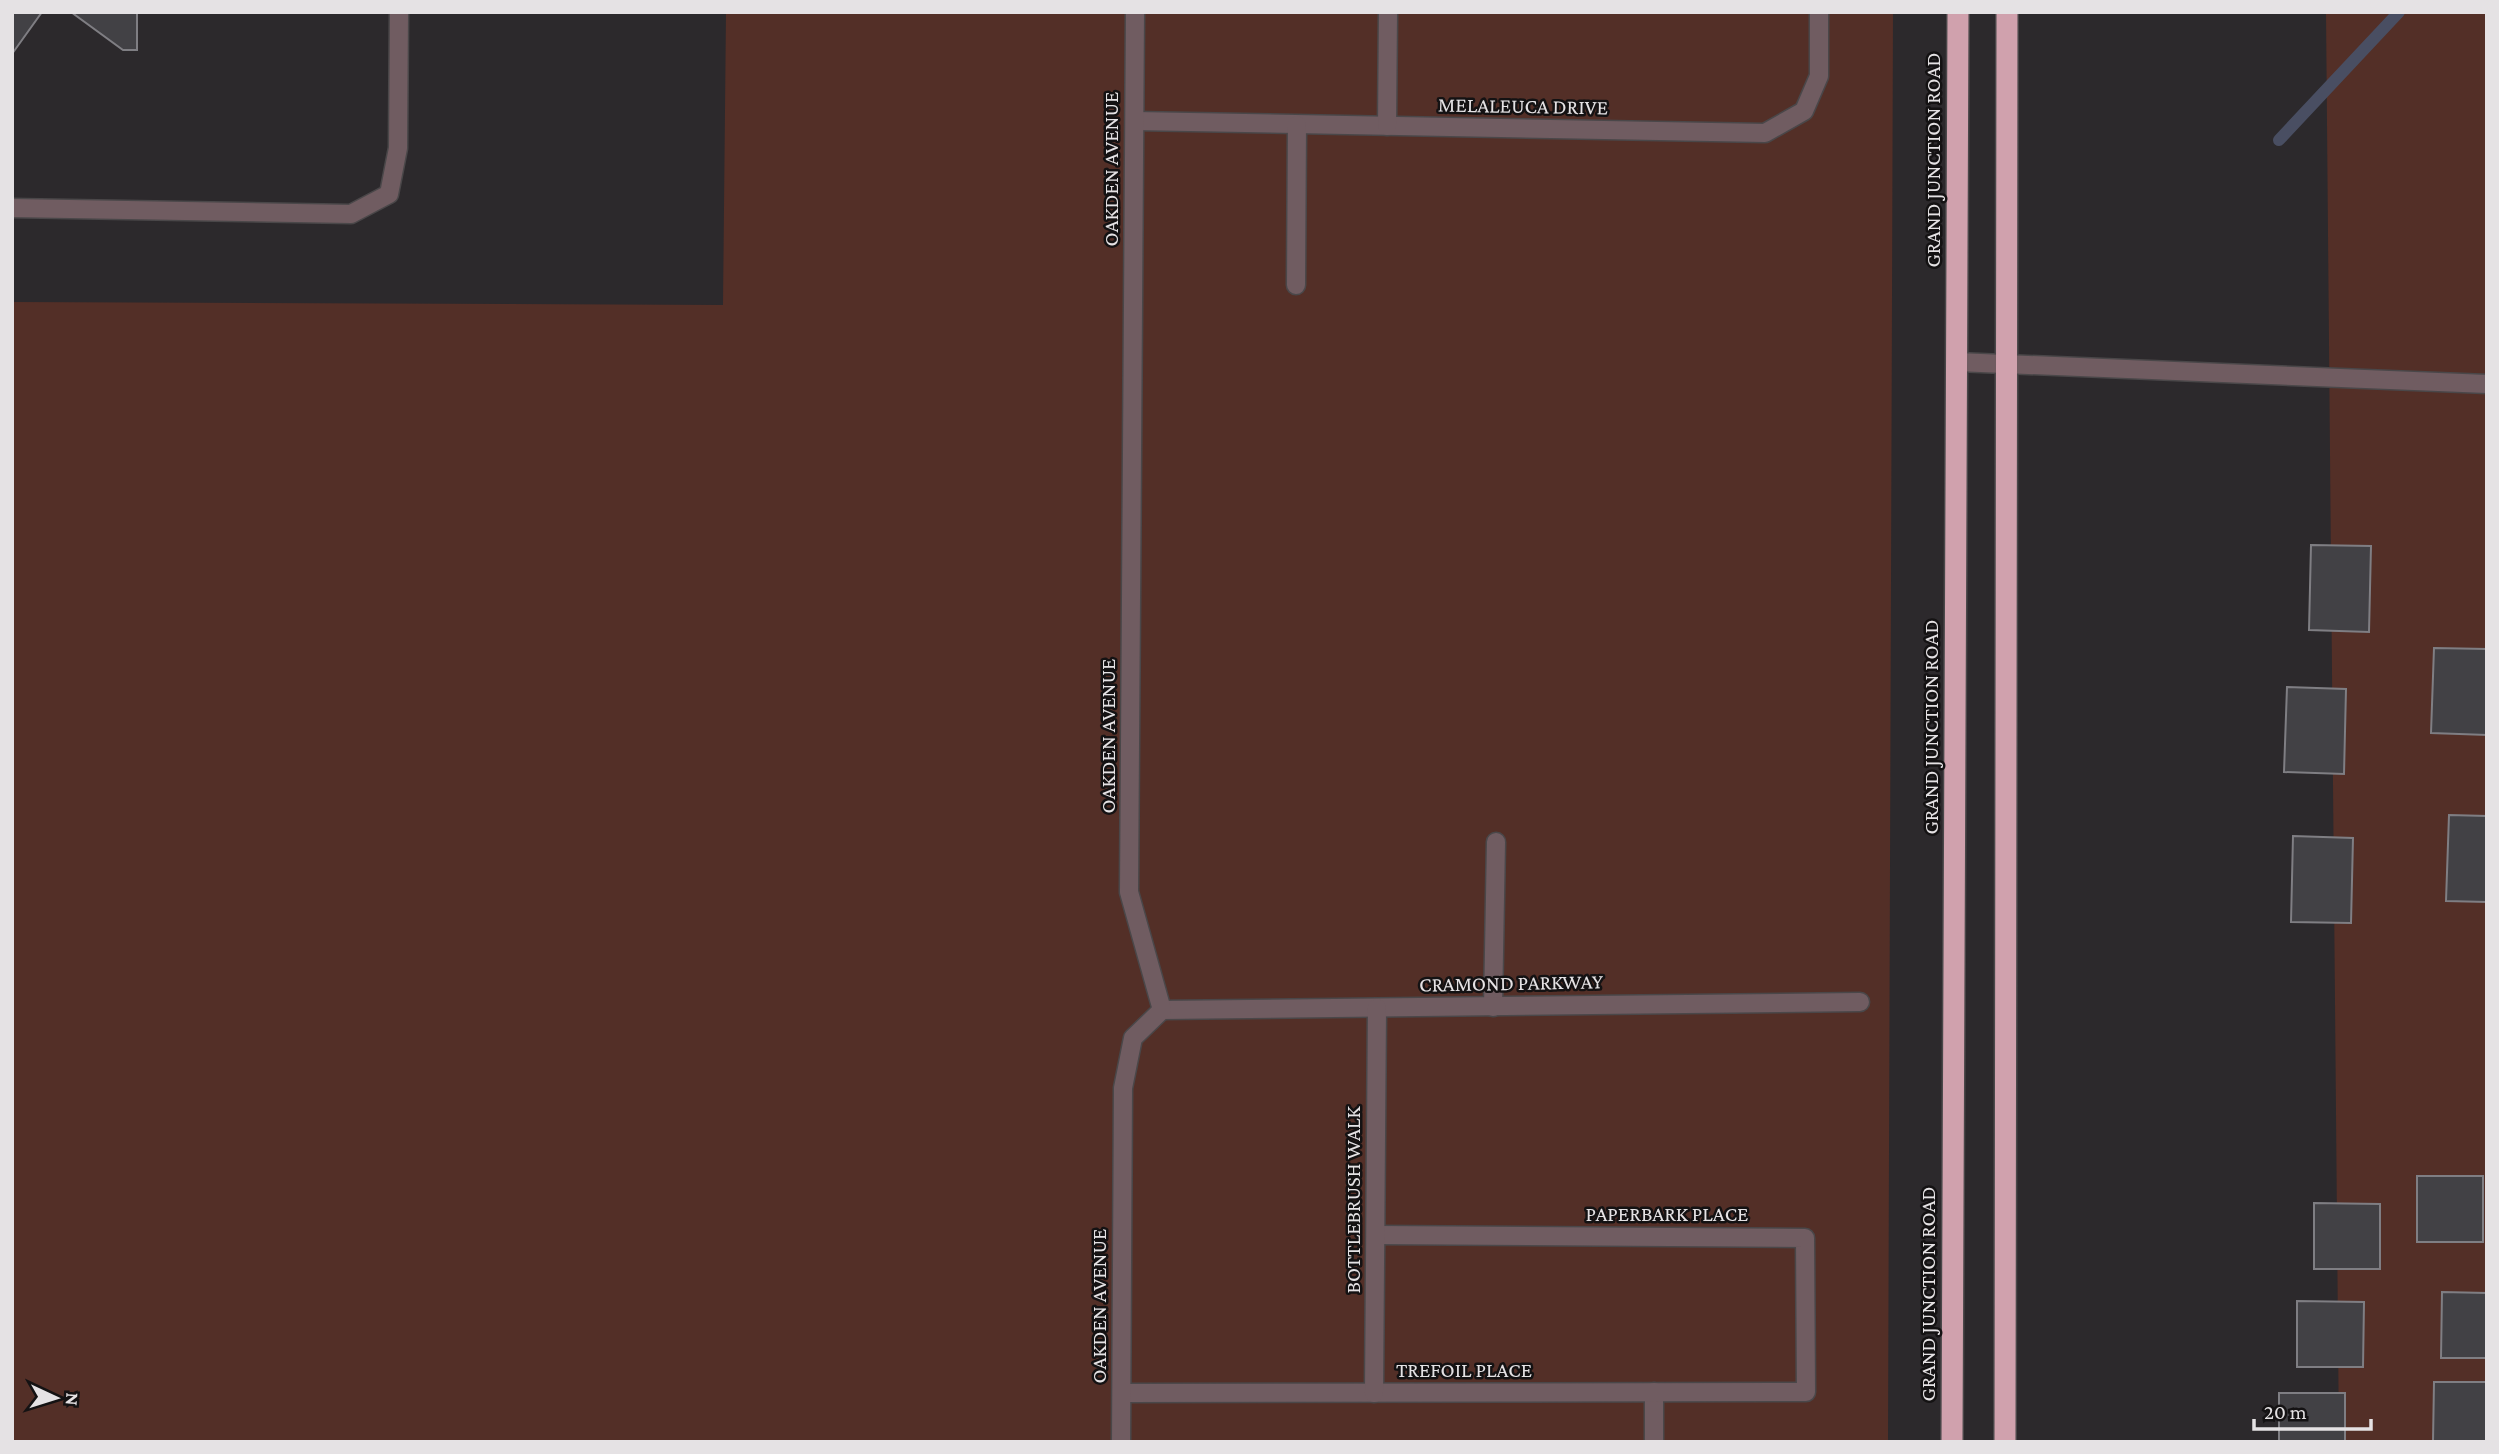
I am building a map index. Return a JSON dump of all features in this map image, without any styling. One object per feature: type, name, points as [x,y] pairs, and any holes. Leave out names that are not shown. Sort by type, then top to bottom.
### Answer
[{"type":"highway","name":"GRAND JUNCTION ROAD","points":[[1952,1442],[1958,12]]},
{"type":"highway","points":[[2005,1442],[2007,12]]},
{"type":"street","points":[[12,208],[351,214],[389,194],[398,148],[399,12]]},
{"type":"street","name":"OAKDEN AVENUE","points":[[1121,1442],[1123,1088],[1133,1038],[1162,1010],[1129,892],[1135,12]]},
{"type":"street","points":[[1387,126],[1388,12]]},
{"type":"street","name":"MELALEUCA DRIVE","points":[[1135,121],[1765,133],[1804,111],[1819,76],[1819,12]]},
{"type":"street","points":[[1296,285],[1297,125]]},
{"type":"street","points":[[1957,362],[2487,384]]},
{"type":"street","points":[[1493,1007],[1496,842]]},
{"type":"street","name":"CRAMOND PARKWAY","points":[[1162,1010],[1860,1002]]},
{"type":"street","name":"BOTTLEBRUSH WALK","points":[[1374,1392],[1377,1008]]},
{"type":"street","name":"PAPERBARK PLACE","points":[[1376,1235],[1805,1238],[1805,1392]]},
{"type":"street","points":[[1654,1392],[1654,1442]]},
{"type":"street","name":"TREFOIL PLACE","points":[[1122,1393],[1805,1392]]},
{"type":"shaded area","points":[[726,12],[1893,12],[1888,1442],[12,1442],[12,302],[723,305]]},
{"type":"shaded area","points":[[2326,12],[2487,12],[2487,1442],[2339,1442]]},
{"type":"building","points":[[12,12],[42,12],[12,54]]},
{"type":"building","points":[[71,12],[137,12],[137,50],[123,50]]},
{"type":"building","points":[[2311,545],[2371,546],[2369,632],[2309,630]]},
{"type":"building","points":[[2434,648],[2487,649],[2487,735],[2431,733]]},
{"type":"building","points":[[2287,687],[2346,689],[2344,774],[2284,772]]},
{"type":"building","points":[[2449,815],[2487,816],[2487,902],[2446,901]]},
{"type":"building","points":[[2293,836],[2353,838],[2351,923],[2291,922]]},
{"type":"building","points":[[2417,1176],[2483,1176],[2483,1242],[2417,1242]]},
{"type":"building","points":[[2314,1203],[2380,1204],[2380,1269],[2314,1269]]},
{"type":"building","points":[[2442,1292],[2487,1293],[2487,1358],[2441,1358]]},
{"type":"building","points":[[2297,1301],[2364,1302],[2363,1367],[2297,1367]]},
{"type":"building","points":[[2434,1382],[2487,1382],[2487,1442],[2433,1442]]},
{"type":"building","points":[[2279,1393],[2345,1393],[2345,1442],[2279,1442]]},
{"type":"waterway","points":[[2279,140],[2399,12]]}]
